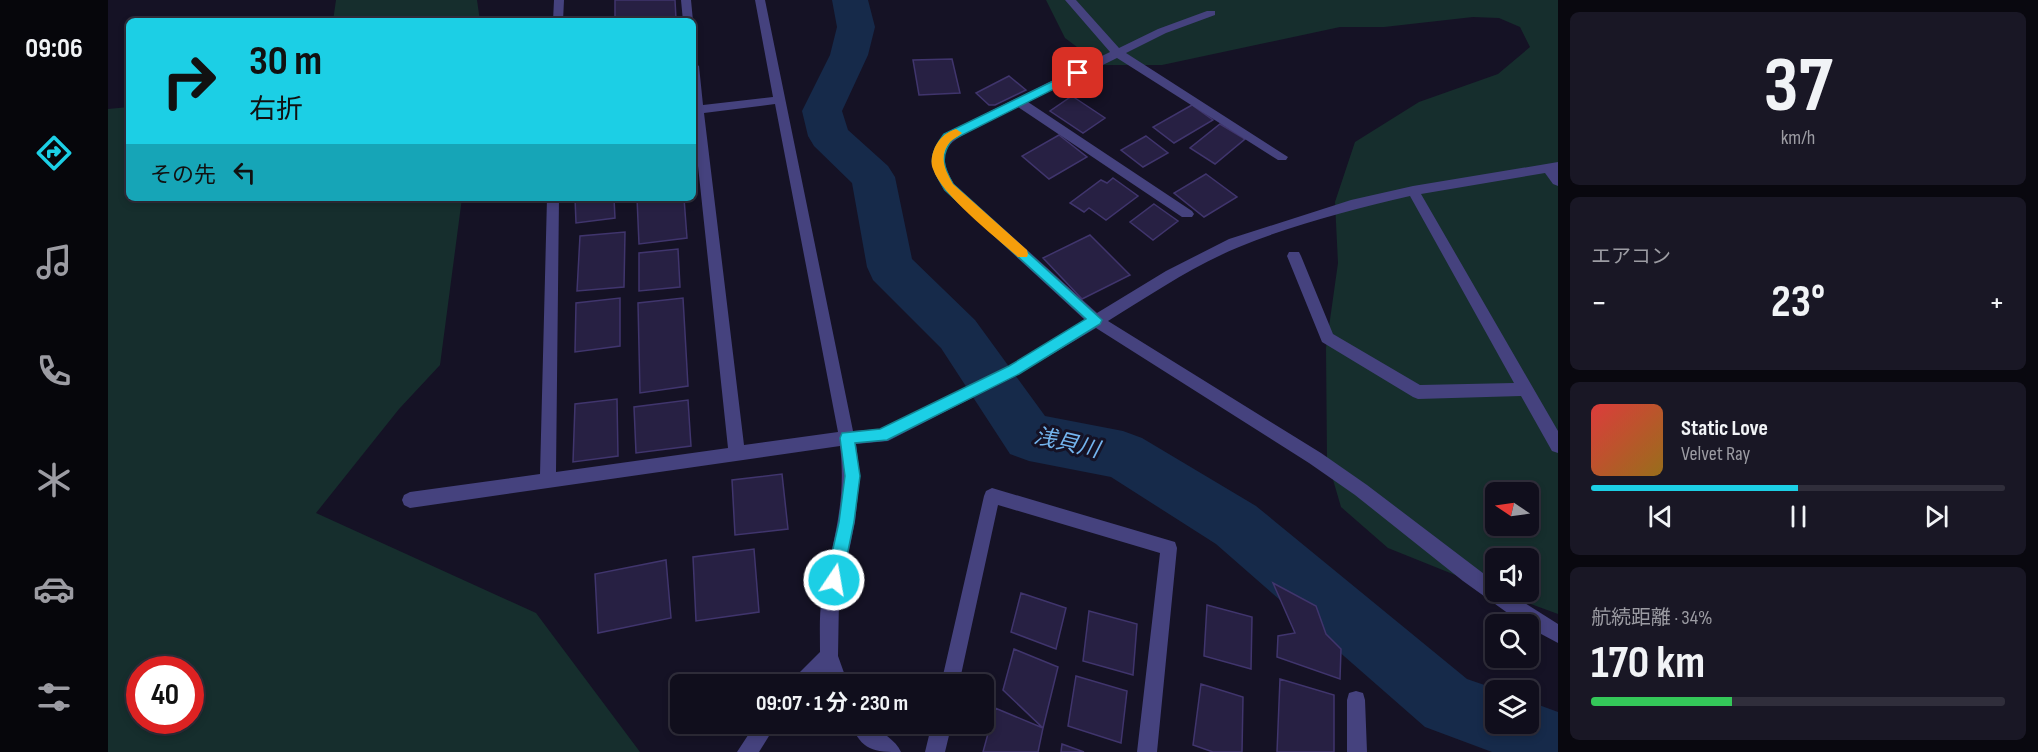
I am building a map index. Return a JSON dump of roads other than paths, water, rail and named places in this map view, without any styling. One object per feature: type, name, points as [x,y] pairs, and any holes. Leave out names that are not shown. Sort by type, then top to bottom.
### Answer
[{"type":"street","points":[[558,18],[559,0]]},
{"type":"street","points":[[686,0],[688,18]]},
{"type":"street","points":[[760,0],[778,100],[848,438],[852,476],[847,522],[830,599],[829,656],[835,674]]},
{"type":"street","points":[[1070,0],[1117,53],[1282,158]]},
{"type":"street","points":[[1211,13],[1162,31],[948,137],[941,146],[937,159],[939,170],[949,187],[1095,320],[1315,458],[1361,490],[1469,575],[1522,613],[1558,634]]},
{"type":"street","points":[[696,110],[778,100]]},
{"type":"street","points":[[1019,102],[1187,214]]},
{"type":"street","points":[[696,118],[737,455]]},
{"type":"street","points":[[410,500],[848,438],[882,436],[1014,370],[1170,275],[1234,243],[1351,205],[1413,191],[1553,167],[1558,182]]},
{"type":"street","points":[[1413,191],[1558,446]]},
{"type":"street","points":[[548,482],[553,201]]},
{"type":"street","points":[[1294,256],[1327,338],[1418,392],[1526,389]]},
{"type":"street","points":[[952,674],[992,496],[1169,548],[1147,752]]},
{"type":"street","points":[[812,674],[829,656]]},
{"type":"street","points":[[1356,700],[1357,752]]},
{"type":"street","points":[[747,752],[759,734]]},
{"type":"street","points":[[869,734],[891,752]]},
{"type":"street","points":[[935,752],[939,734]]},
{"type":"waterway","name":"浅貝川","points":[[850,0],[856,27],[849,55],[822,111],[829,136],[873,177],[890,267],[958,334],[1029,437],[1123,455],[1236,525],[1448,704],[1485,717]]},
{"type":"waterway","name":"浅貝川","points":[[1529,734],[1558,745]]}]
